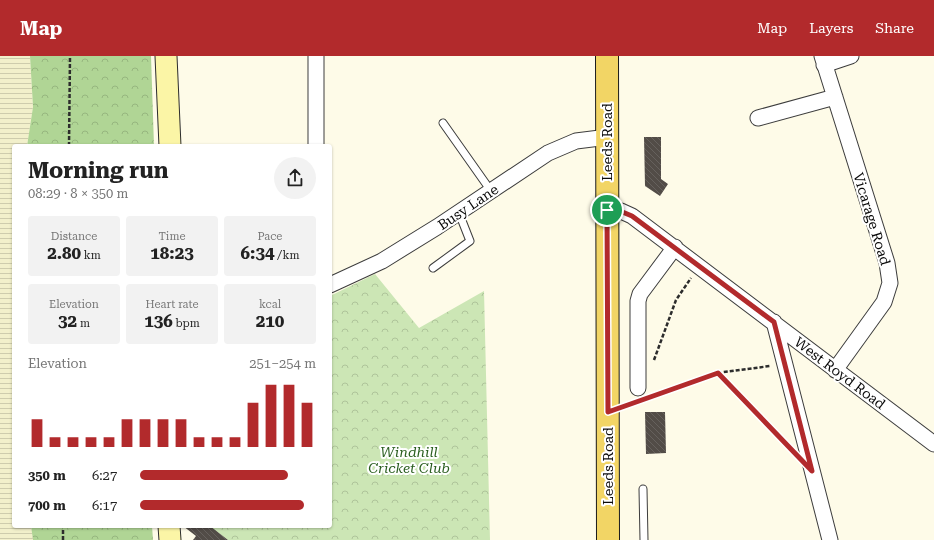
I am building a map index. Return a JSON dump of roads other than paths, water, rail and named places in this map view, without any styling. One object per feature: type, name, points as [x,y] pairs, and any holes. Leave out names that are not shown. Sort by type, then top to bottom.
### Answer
[{"type":"main road","name":"Leeds Road","points":[[607,56],[608,540]]},
{"type":"street","points":[[166,56],[170,144]]},
{"type":"street","points":[[316,56],[316,144]]},
{"type":"street","points":[[823,60],[851,56]]},
{"type":"street","name":"Vicarage Road","points":[[823,60],[836,97],[886,263],[890,283],[884,302],[835,370]]},
{"type":"street","points":[[758,118],[836,97]]},
{"type":"street","name":"Busy Lane","points":[[332,284],[382,261],[459,213],[548,153],[576,141],[608,137]]},
{"type":"street","name":"West Royd Road","points":[[607,210],[620,211],[632,216],[934,444]]},
{"type":"street","points":[[641,393],[638,301],[640,294],[675,247]]},
{"type":"street","points":[[774,322],[830,540]]},
{"type":"street","points":[[169,528],[170,540]]},
{"type":"lane","points":[[443,123],[491,191]]},
{"type":"lane","points":[[433,268],[470,241],[459,213]]},
{"type":"lane","points":[[642,490],[644,540]]},
{"type":"park label","name":"Windhill Cricket Club","points":[[409,460]]}]
